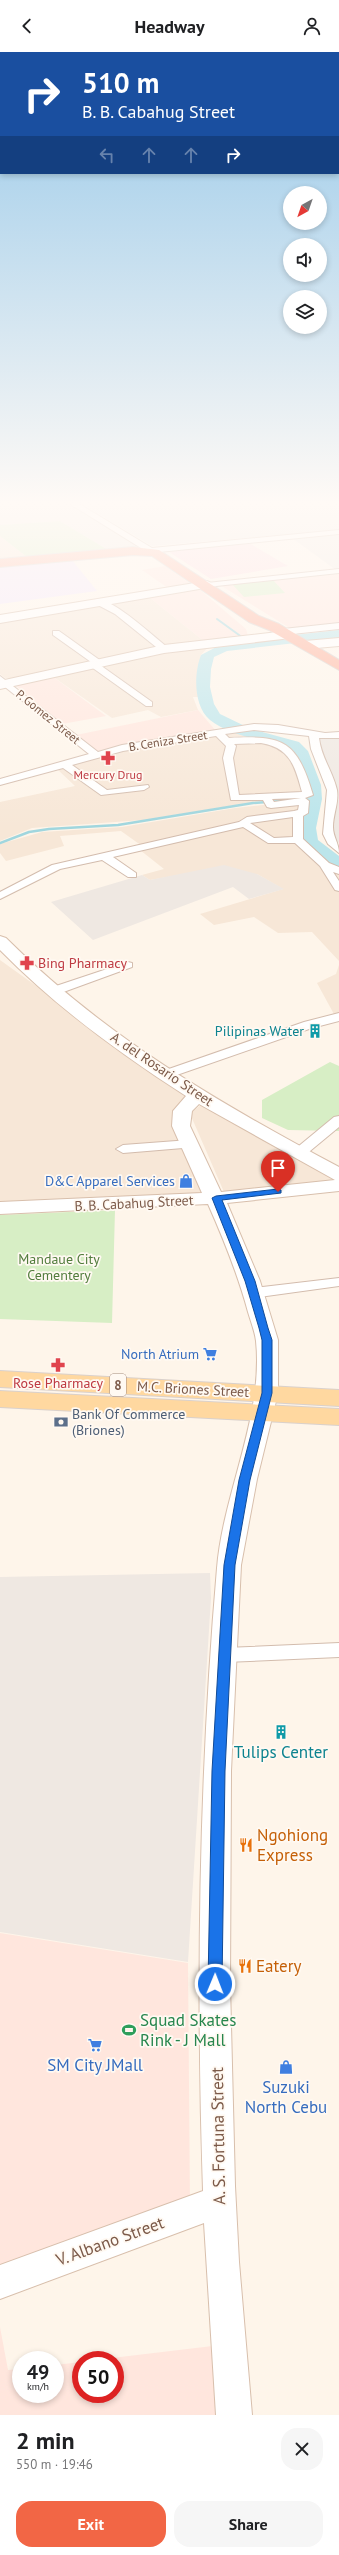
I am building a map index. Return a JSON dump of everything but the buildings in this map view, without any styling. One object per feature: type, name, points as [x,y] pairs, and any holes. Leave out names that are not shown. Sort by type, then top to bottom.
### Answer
[{"type":"highway","points":[[241,609],[254,619],[257,628],[339,666]]},
{"type":"highway","points":[[278,638],[312,666]]},
{"type":"main road","name":"M.C. Briones Street","points":[[0,1379],[264,1403],[339,1417]]},
{"type":"main road","name":"M.C. Briones Street","points":[[0,1399],[264,1403],[332,1396]]},
{"type":"street","points":[[0,619],[57,609]]},
{"type":"street","points":[[113,609],[164,649]]},
{"type":"street","points":[[278,638],[339,626]]},
{"type":"street","points":[[3,683],[164,649],[239,640],[278,638],[339,629]]},
{"type":"street","points":[[56,633],[149,704]]},
{"type":"street","points":[[278,638],[339,642]]},
{"type":"street","name":"P. Gomez Street","points":[[3,683],[96,755]]},
{"type":"street","name":"B. Ceniza Street","points":[[0,782],[122,748],[248,728],[278,728],[314,735],[339,735]]},
{"type":"street","points":[[218,733],[228,741],[231,746],[228,758],[235,798],[305,802],[303,813],[247,820],[244,822],[245,824]]},
{"type":"street","points":[[314,735],[314,744],[333,792],[328,813],[328,837],[339,850]]},
{"type":"street","points":[[228,741],[258,739],[288,748],[294,756],[308,795],[267,799]]},
{"type":"street","points":[[64,764],[105,793],[144,787]]},
{"type":"street","points":[[298,813],[298,840]]},
{"type":"street","points":[[0,896],[56,867],[245,824],[272,841],[298,840],[325,865],[339,870]]},
{"type":"street","points":[[105,857],[132,875]]},
{"type":"street","points":[[325,865],[327,872],[339,888]]},
{"type":"street","name":"A. del Rosario Street","points":[[2,945],[54,991],[117,1040],[199,1095],[339,1175]]},
{"type":"street","points":[[54,991],[128,964]]},
{"type":"street","points":[[167,1074],[308,1025],[339,1017]]},
{"type":"street","name":"A. S. Fortuna Street","points":[[199,1095],[184,1106],[180,1114],[182,1126],[216,1198],[253,1293],[267,1340],[264,1403],[241,1498],[229,1565],[218,1771],[215,1984],[220,2201],[234,2415]]},
{"type":"street","points":[[299,1153],[339,1120]]},
{"type":"street","points":[[123,1148],[190,1144]]},
{"type":"street","name":"B. B. Cabahug Street","points":[[0,1208],[216,1198],[339,1185]]},
{"type":"street","points":[[253,1293],[339,1282]]},
{"type":"street","points":[[225,1655],[339,1650]]},
{"type":"street","name":"V. Albano Street","points":[[0,2282],[220,2201]]},
{"type":"shaded area","points":[[69,609],[164,609],[205,642],[156,648],[12,678],[5,678],[0,674],[0,620]]},
{"type":"shaded area","points":[[164,609],[223,609],[246,629],[248,636],[205,642]]},
{"type":"shaded area","points":[[259,609],[339,609],[339,624],[291,629]]},
{"type":"shaded area","points":[[210,645],[201,655],[198,670],[202,697],[193,697],[198,710],[161,717],[148,710],[112,718],[52,676],[159,653]]},
{"type":"shaded area","points":[[52,676],[106,716],[62,724],[15,685]]},
{"type":"shaded area","points":[[198,710],[216,731],[97,751],[76,735]]},
{"type":"shaded area","points":[[241,732],[293,748],[313,786],[311,793],[143,820],[32,828],[0,841],[0,802],[75,786],[57,769],[126,751]]},
{"type":"shaded area","points":[[320,739],[339,739],[339,843],[333,838],[337,792],[318,745]]},
{"type":"shaded area","points":[[307,800],[308,810],[241,819],[243,824],[142,846],[121,831],[60,836],[64,846],[6,861],[0,853],[0,844],[42,832],[122,827],[235,808]]},
{"type":"shaded area","points":[[291,815],[304,816],[302,840],[314,852],[339,867],[339,961],[312,932],[278,933],[254,917],[214,925],[200,914],[283,889],[257,874],[174,876],[150,880],[142,875],[164,869],[140,850],[248,821]]},
{"type":"shaded area","points":[[224,865],[257,874],[284,889],[249,899],[233,887],[93,940],[51,902],[142,875],[150,880]]},
{"type":"shaded area","points":[[0,960],[190,1096],[181,1105],[211,1196],[0,1206]]},
{"type":"shaded area","points":[[339,965],[339,1015],[335,1016],[317,983],[336,974]]},
{"type":"shaded area","points":[[202,1104],[339,1181],[224,1192],[191,1116],[192,1112]]},
{"type":"shaded area","points":[[210,1573],[211,1598],[188,1962],[0,1932],[0,1577]]},
{"type":"shaded area","name":"SM City JMall","points":[[0,1933],[188,1963],[190,2206],[0,2275]]},
{"type":"shaded area","points":[[0,2327],[8,2370],[12,2370],[12,2403],[64,2403],[64,2364],[72,2363],[72,2403],[124,2403],[124,2357],[221,2345],[227,2415],[0,2415]]},
{"type":"green space","points":[[330,1062],[339,1066],[339,1131],[288,1130],[262,1118],[262,1100]]},
{"type":"green space","name":"Mandaue City Cementery","points":[[115,1210],[112,1323],[0,1319],[0,1215]]},
{"type":"waterway","points":[[217,619],[250,643]]},
{"type":"waterway","points":[[339,634],[224,647],[208,655],[205,661],[203,678],[207,704],[215,717],[246,732],[294,745],[301,751],[314,785],[314,799],[308,828],[310,842],[339,863]]},
{"type":"waterway","points":[[303,799],[314,799]]},
{"type":"waterway","points":[[0,843],[29,832],[49,829],[118,825],[253,803],[294,800]]},
{"type":"place","name":"Mercury Drug","points":[[108,758]]},
{"type":"place","name":"Bing Pharmacy","points":[[27,963]]},
{"type":"place","name":"Pilipinas Water","points":[[315,1031]]},
{"type":"place","name":"D&C Apparel Services","points":[[186,1181]]},
{"type":"place","name":"North Atrium","points":[[210,1354]]},
{"type":"place","name":"Rose Pharmacy","points":[[58,1365]]},
{"type":"place","name":"Bank Of Commerce (Briones)","points":[[61,1422]]},
{"type":"place","name":"Tulips Center","points":[[281,1732]]},
{"type":"place","name":"Ngohiong Express","points":[[246,1845]]},
{"type":"place","name":"Eatery","points":[[245,1966]]},
{"type":"place","name":"Squad Skates Rink - J Mall","points":[[129,2030]]},
{"type":"place","name":"SM City JMall","points":[[95,2045]]},
{"type":"place","name":"Suzuki North Cebu","points":[[286,2067]]},
{"type":"route","points":[[215,1984],[218,1771],[229,1565],[241,1498],[267,1393],[267,1340],[264,1328],[250,1281],[216,1198],[278,1192]]}]
